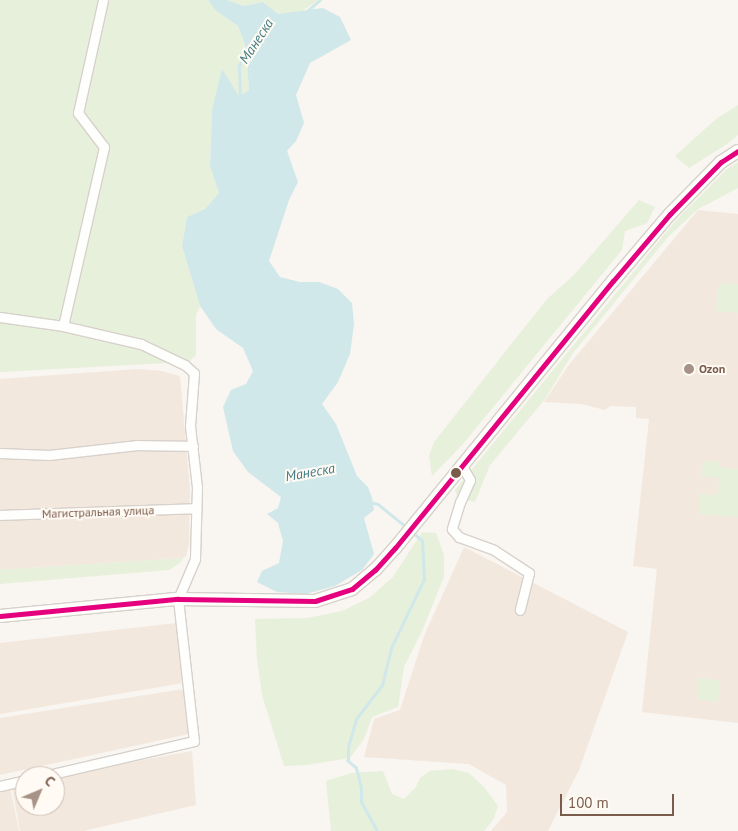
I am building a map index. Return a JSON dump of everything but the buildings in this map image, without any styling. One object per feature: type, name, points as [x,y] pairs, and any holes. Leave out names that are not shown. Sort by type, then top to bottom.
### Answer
[{"type":"main road","points":[[0,616],[178,600],[315,601],[352,589],[375,570],[395,548],[670,214],[721,162],[738,151]]},
{"type":"street","points":[[63,326],[104,148],[78,114],[103,0]]},
{"type":"street","points":[[0,317],[63,326],[141,344],[185,365],[194,373],[190,426],[197,487],[195,559],[178,600],[194,741],[65,771]]},
{"type":"street","points":[[0,453],[49,455],[137,445],[192,446]]},
{"type":"street","points":[[462,466],[470,480],[460,502],[452,529],[459,537],[494,550],[529,573],[520,610]]},
{"type":"street","name":"Магистральная улица","points":[[0,515],[196,508]]},
{"type":"street","points":[[0,786],[15,782]]},
{"type":"shaded area","points":[[698,210],[738,214],[738,723],[642,712],[657,569],[633,566],[649,419],[636,418],[636,407],[610,406],[605,410],[582,404],[544,402],[568,366]]},
{"type":"shaded area","points":[[138,369],[162,371],[180,376],[190,489],[189,544],[186,556],[183,558],[0,570],[0,379]]},
{"type":"shaded area","points":[[464,547],[628,632],[579,770],[548,831],[491,831],[507,812],[506,785],[469,764],[364,757],[374,719],[400,710],[424,636]]},
{"type":"shaded area","points":[[177,623],[183,683],[0,714],[0,643]]},
{"type":"shaded area","points":[[184,689],[189,734],[41,766],[15,766],[15,772],[0,775],[0,718]]},
{"type":"shaded area","points":[[192,751],[196,805],[83,831],[20,831],[17,816],[65,816],[65,774]]},
{"type":"shaded area","points":[[15,786],[15,804],[12,787]]},
{"type":"shaded area","points":[[10,787],[19,831],[0,831],[0,789]]},
{"type":"green space","points":[[0,0],[208,0],[215,10],[238,26],[246,46],[249,90],[239,96],[222,70],[212,109],[210,166],[219,193],[205,209],[187,217],[182,246],[200,306],[196,315],[196,355],[185,365],[168,363],[0,372]]},
{"type":"green space","points":[[227,0],[318,0],[301,12],[278,14],[263,2],[244,6]]},
{"type":"green space","points":[[738,105],[738,135],[727,144],[689,168],[675,156],[716,119]]},
{"type":"green space","points":[[738,162],[738,188],[698,209],[668,237],[573,353],[545,399],[490,465],[475,502],[458,498],[455,490],[677,219],[727,169]]},
{"type":"green space","points":[[639,200],[655,207],[647,223],[625,231],[622,250],[463,444],[432,476],[429,456],[434,442],[547,299],[574,275]]},
{"type":"green space","points":[[723,283],[738,284],[738,313],[716,311],[718,287]]},
{"type":"green space","points":[[703,461],[720,462],[720,467],[738,469],[738,517],[699,514],[700,494],[718,495],[719,478],[702,476]]},
{"type":"green space","points":[[422,532],[436,533],[444,555],[444,577],[422,631],[404,667],[398,707],[372,717],[364,739],[350,758],[306,765],[284,766],[262,695],[257,659],[255,619],[307,618],[342,611],[369,598],[393,577]]},
{"type":"green space","points":[[183,558],[180,563],[169,570],[0,584],[0,570]]},
{"type":"green space","points":[[698,678],[720,680],[718,702],[697,700]]},
{"type":"green space","points":[[452,769],[469,773],[485,788],[498,806],[493,820],[484,831],[331,831],[326,781],[351,773],[383,771],[392,794],[404,799],[416,787],[420,778],[430,771]]},
{"type":"water","points":[[208,0],[227,0],[244,6],[263,2],[278,14],[323,8],[340,17],[351,40],[310,63],[296,95],[304,123],[296,141],[287,151],[298,182],[289,200],[269,261],[280,277],[300,282],[319,282],[338,289],[352,303],[354,324],[350,354],[338,382],[322,404],[336,424],[357,476],[368,487],[372,498],[374,510],[364,518],[374,554],[362,570],[335,586],[306,594],[277,592],[257,582],[262,571],[279,563],[283,541],[278,523],[267,514],[278,508],[281,497],[248,472],[233,451],[223,407],[231,390],[246,384],[253,371],[243,348],[216,329],[200,306],[182,246],[187,217],[205,209],[219,193],[210,166],[212,109],[222,69],[239,96],[249,90],[246,47],[238,26],[215,10]]},
{"type":"waterway","name":"Манеска","points":[[306,12],[320,0]]},
{"type":"waterway","name":"Манеска","points":[[240,99],[239,66],[247,49]]},
{"type":"waterway","name":"Манеска","points":[[370,502],[378,504],[406,527]]},
{"type":"waterway","name":"Манеска","points":[[377,831],[361,802],[361,788],[356,768],[348,761],[348,747],[356,719],[382,685],[391,648],[424,579],[422,541],[412,532]]},
{"type":"transit line","points":[[0,616],[178,599],[315,601],[352,589],[375,570],[395,548],[670,214],[721,162],[738,151]]},
{"type":"place","name":"Ozon","points":[[689,369]]}]
